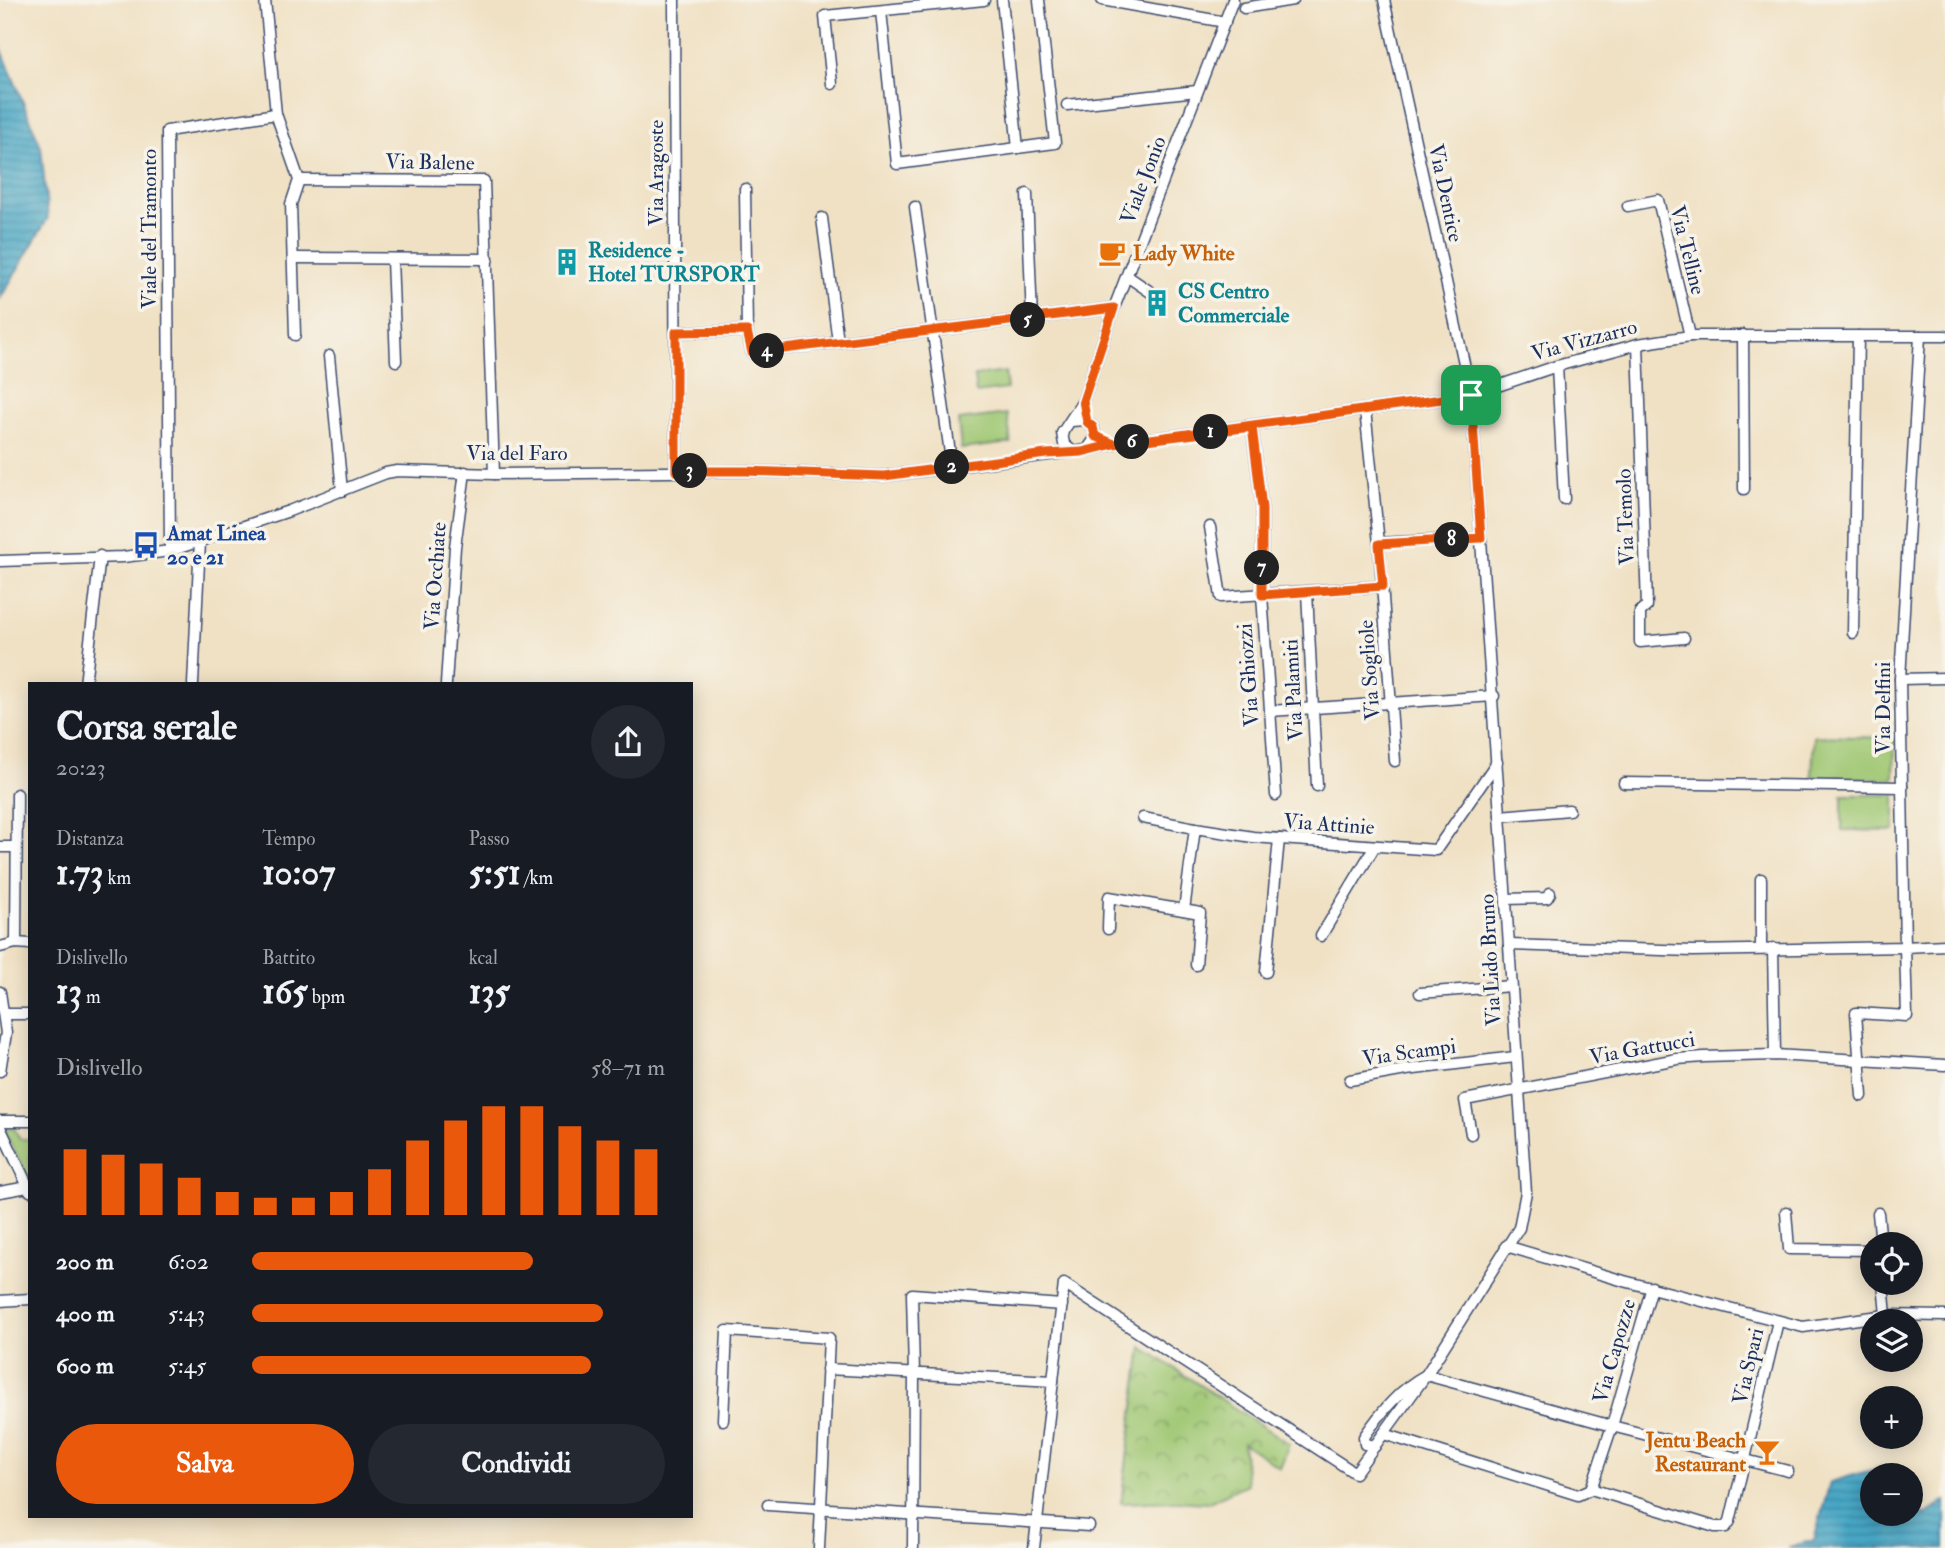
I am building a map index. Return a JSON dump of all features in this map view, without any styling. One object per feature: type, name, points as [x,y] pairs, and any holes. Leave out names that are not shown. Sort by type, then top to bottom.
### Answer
[{"type":"street","points":[[265,0],[276,114],[299,180],[291,204],[295,335]]},
{"type":"street","name":"Via Aragoste","points":[[674,0],[676,471]]},
{"type":"street","points":[[832,84],[825,16],[984,0]]},
{"type":"street","points":[[1002,0],[1018,148]]},
{"type":"street","points":[[881,11],[897,164],[1055,143],[1039,0]]},
{"type":"street","points":[[1102,0],[1225,22]]},
{"type":"street","name":"Viale Jonio","points":[[1071,421],[1083,401],[1114,308],[1233,0]]},
{"type":"street","points":[[1244,8],[1293,0]]},
{"type":"street","name":"Via Dentice","points":[[1384,0],[1471,395]]},
{"type":"street","points":[[1067,104],[1197,91]]},
{"type":"street","name":"Viale del Tramonto","points":[[170,551],[167,131],[276,114]]},
{"type":"street","name":"Via Balene","points":[[299,180],[484,181],[494,474]]},
{"type":"street","points":[[745,189],[747,331],[752,353],[1114,308]]},
{"type":"street","points":[[1027,194],[1031,319]]},
{"type":"street","name":"Via Telline","points":[[1628,206],[1658,201],[1690,336]]},
{"type":"street","points":[[915,207],[952,467]]},
{"type":"street","points":[[822,218],[838,342]]},
{"type":"street","points":[[294,258],[488,259]]},
{"type":"street","points":[[392,259],[396,361]]},
{"type":"street","points":[[1127,276],[1152,293]]},
{"type":"street","points":[[676,332],[747,331]]},
{"type":"street","points":[[1743,335],[1744,489]]},
{"type":"street","name":"Via Vizzarro","points":[[1072,451],[1471,395],[1557,366],[1637,344],[1690,336],[1945,336]]},
{"type":"street","points":[[1853,633],[1858,336]]},
{"type":"street","name":"Via Delfini","points":[[1859,1059],[1856,1013],[1906,1016],[1900,679],[1920,337]]},
{"type":"street","name":"Via Temolo","points":[[1637,344],[1647,606],[1640,612],[1640,642],[1684,638]]},
{"type":"street","points":[[329,356],[342,491]]},
{"type":"street","points":[[1557,366],[1564,499]]},
{"type":"street","name":"Via Lido Bruno","points":[[1062,1306],[1064,1284],[1355,1473],[1426,1375],[1519,1228],[1526,1192],[1471,395]]},
{"type":"street","name":"Viale Jonio","points":[[1083,401],[1087,422]]},
{"type":"street","name":"Via Sogliole","points":[[1365,410],[1383,586],[1395,761]]},
{"type":"street","points":[[1046,454],[1062,438],[1065,427],[1071,421],[1079,419],[1093,427],[1094,443],[1087,450]]},
{"type":"street","name":"Via Ghiozzi","points":[[1252,427],[1262,508],[1262,595],[1276,795]]},
{"type":"street","name":"Via Vizzarro","points":[[1095,436],[1114,444]]},
{"type":"street","points":[[1062,438],[1072,451]]},
{"type":"street","name":"Via del Faro","points":[[0,561],[124,557],[170,551],[289,511],[386,473],[746,471],[884,476],[1072,451]]},
{"type":"street","name":"Via Occhiate","points":[[446,682],[455,547],[465,472]]},
{"type":"street","points":[[1210,527],[1221,597],[1383,586]]},
{"type":"street","points":[[1379,544],[1481,538]]},
{"type":"street","points":[[193,682],[200,541]]},
{"type":"street","points":[[85,682],[100,556]]},
{"type":"street","name":"Via Palamiti","points":[[1307,592],[1317,786]]},
{"type":"street","points":[[1900,679],[1945,678]]},
{"type":"street","points":[[1270,711],[1391,705],[1493,696]]},
{"type":"street","name":"Via Attinie","points":[[1143,818],[1279,839],[1436,850],[1497,762]]},
{"type":"street","points":[[1624,783],[1902,787]]},
{"type":"street","points":[[16,943],[17,794]]},
{"type":"street","points":[[1500,816],[1569,810]]},
{"type":"street","points":[[1184,910],[1195,828]]},
{"type":"street","points":[[1266,972],[1279,839]]},
{"type":"street","points":[[1321,936],[1375,846]]},
{"type":"street","points":[[0,847],[16,847]]},
{"type":"street","points":[[1761,879],[1775,1055]]},
{"type":"street","points":[[1506,899],[1547,898],[1550,893]]},
{"type":"street","points":[[1108,929],[1109,898],[1200,913],[1196,965]]},
{"type":"street","points":[[0,947],[16,943],[28,944]]},
{"type":"street","points":[[1509,945],[1693,951],[1945,946]]},
{"type":"street","points":[[1420,993],[1511,986]]},
{"type":"street","points":[[0,992],[6,1032],[0,1070]]},
{"type":"street","points":[[5,1014],[28,1014]]},
{"type":"street","name":"Via Gattucci","points":[[1471,1134],[1465,1100],[1677,1059],[1775,1055],[1945,1065]]},
{"type":"street","name":"Via Scampi","points":[[1350,1080],[1406,1070],[1515,1057]]},
{"type":"street","points":[[1859,1059],[1862,1096]]},
{"type":"street","points":[[0,1121],[28,1121]]},
{"type":"street","points":[[0,1127],[28,1187]]},
{"type":"street","points":[[0,1192],[28,1189]]},
{"type":"street","points":[[1786,1212],[1789,1249],[1860,1250]]},
{"type":"street","points":[[1878,1213],[1880,1232]]},
{"type":"street","points":[[1506,1246],[1803,1327],[1860,1319]]},
{"type":"street","name":"Via Capozze","points":[[1591,1489],[1653,1287]]},
{"type":"street","points":[[913,1548],[912,1294],[1062,1306],[1034,1548]]},
{"type":"street","points":[[0,1300],[28,1299]]},
{"type":"street","points":[[1923,1316],[1945,1316]]},
{"type":"street","name":"Via Spari","points":[[1591,1489],[1721,1528],[1726,1527],[1730,1521],[1778,1321]]},
{"type":"street","points":[[723,1420],[727,1331],[829,1338],[819,1548]]},
{"type":"street","points":[[827,1369],[1053,1381]]},
{"type":"street","points":[[1375,1446],[1365,1444],[1364,1437],[1371,1426],[1391,1402],[1426,1375],[1788,1471]]},
{"type":"street","points":[[1384,1434],[1578,1495],[1591,1489]]},
{"type":"street","points":[[768,1505],[1089,1526]]},
{"type":"green space","points":[[1005,372],[1007,389],[976,393],[974,376]]},
{"type":"green space","points":[[1007,414],[1011,443],[961,449],[958,420]]},
{"type":"green space","points":[[1814,736],[1895,738],[1894,779],[1812,777]]},
{"type":"green space","points":[[1842,795],[1895,795],[1895,831],[1842,830]]},
{"type":"green space","points":[[3,1128],[14,1128],[20,1139],[28,1139],[28,1178]]},
{"type":"green space","points":[[1142,1347],[1289,1444],[1280,1468],[1243,1443],[1247,1484],[1207,1503],[1121,1503]]},
{"type":"water","points":[[0,45],[41,147],[48,218],[0,299]]},
{"type":"water","points":[[1860,1473],[1860,1526],[1923,1526],[1923,1513],[1925,1515],[1945,1501],[1945,1548],[1788,1548],[1814,1540],[1830,1482]]},
{"type":"place","name":"Lady White","points":[[1112,253]]},
{"type":"place","name":"Residence - Hotel TURSPORT","points":[[567,262]]},
{"type":"place","name":"CS Centro Commerciale","points":[[1157,303]]},
{"type":"place","name":"Amat Linea 20 e 21","points":[[146,545]]},
{"type":"place","name":"Jentu Beach Restaurant","points":[[1767,1452]]},
{"type":"route","points":[[1471,395],[1114,444],[1077,453],[1072,451],[1046,454],[884,476],[676,471],[676,332],[747,331],[752,353],[1114,308],[1083,401],[1087,422],[1093,427],[1095,436],[1114,444],[1252,427],[1262,508],[1262,595],[1383,586],[1379,544],[1481,538],[1471,395]]}]
